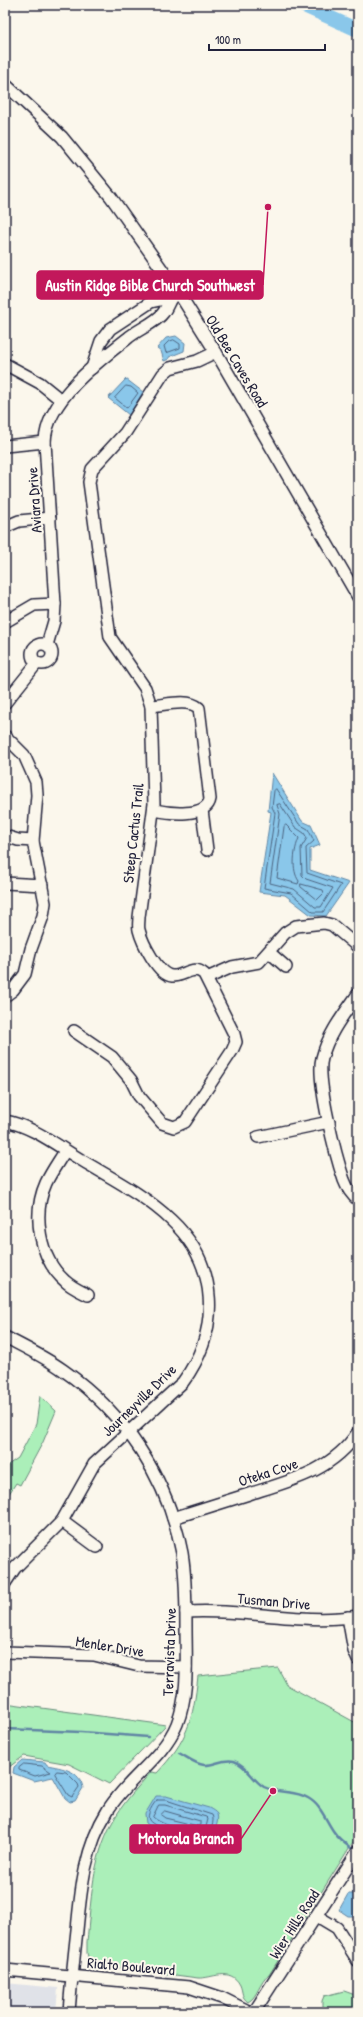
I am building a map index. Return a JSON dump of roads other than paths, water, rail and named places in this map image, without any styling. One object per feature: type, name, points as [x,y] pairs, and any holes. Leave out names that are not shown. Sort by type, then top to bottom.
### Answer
[{"type":"street","name":"Old Bee Caves Road","points":[[5,84],[62,137],[111,197],[211,354],[358,597]]},
{"type":"street","name":"Aviara Drive","points":[[92,368],[101,341],[110,329],[151,302],[175,297]]},
{"type":"street","name":"Aviara Drive","points":[[5,703],[37,663],[32,656],[34,647],[43,643],[47,645],[54,621],[56,604],[45,442],[46,426],[61,400],[92,368],[136,331],[162,314],[175,297]]},
{"type":"street","points":[[126,318],[136,331]]},
{"type":"street","name":"Steep Cactus Trail","points":[[206,978],[202,972],[197,970],[191,970],[176,976],[169,976],[162,972],[139,930],[139,917],[154,810],[151,706],[145,688],[110,637],[89,482],[92,468],[129,428],[159,379],[166,371],[176,367],[183,359],[192,355],[211,354]]},
{"type":"street","points":[[5,364],[40,383],[61,400]]},
{"type":"street","points":[[5,446],[45,442]]},
{"type":"street","points":[[5,527],[19,521],[50,518]]},
{"type":"street","points":[[5,622],[34,605],[56,604]]},
{"type":"street","points":[[151,706],[186,703],[194,704],[200,710],[210,799],[208,805],[202,810],[174,814],[154,810]]},
{"type":"street","points":[[5,736],[27,760],[36,782],[37,795],[33,841],[35,859],[44,895],[43,916],[31,949],[25,974],[13,990],[5,996]]},
{"type":"street","points":[[202,810],[207,850]]},
{"type":"street","points":[[5,836],[18,840],[33,841]]},
{"type":"street","points":[[5,883],[42,886]]},
{"type":"street","points":[[74,1031],[112,1057],[131,1080],[139,1096],[162,1123],[170,1126],[178,1126],[185,1122],[194,1109],[236,1042],[234,1034],[206,978],[232,967],[255,964],[269,952],[291,928],[324,923],[338,929],[358,947]]},
{"type":"street","points":[[269,952],[286,967]]},
{"type":"street","points":[[358,994],[330,1036],[322,1058],[321,1082],[329,1122],[344,1180],[348,1189],[358,1200]]},
{"type":"street","name":"Journeyville Drive","points":[[5,1121],[29,1129],[135,1193],[171,1220],[192,1245],[205,1272],[210,1311],[207,1332],[199,1358],[193,1368],[175,1391],[100,1457],[89,1470],[62,1521],[15,1568],[5,1583]]},
{"type":"street","points":[[258,1137],[329,1122]]},
{"type":"street","points":[[65,1151],[46,1183],[41,1198],[40,1231],[46,1253],[57,1273],[72,1287],[88,1295]]},
{"type":"street","name":"Terravista Drive","points":[[5,1337],[52,1362],[79,1381],[97,1397],[129,1432],[160,1485],[173,1518],[184,1569],[186,1612],[186,1667],[184,1700],[176,1726],[157,1754],[133,1779],[109,1809],[89,1850],[82,1881],[69,2012]]},
{"type":"street","name":"Oteka Cove","points":[[173,1518],[310,1474],[331,1461],[347,1446],[358,1432]]},
{"type":"street","points":[[62,1521],[96,1547]]},
{"type":"street","name":"Tusman Drive","points":[[186,1612],[242,1612],[314,1620],[353,1616]]},
{"type":"street","points":[[353,1616],[354,1651],[358,1660]]},
{"type":"street","name":"Menler Drive","points":[[5,1652],[94,1655],[139,1666],[186,1667]]},
{"type":"street","name":"Wier Hills Road","points":[[254,2012],[358,1851]]},
{"type":"street","points":[[317,1916],[337,1928],[358,1961]]},
{"type":"street","name":"Rialto Boulevard","points":[[5,1970],[189,1987],[222,1998],[250,2012]]},
{"type":"water","points":[[176,336],[185,343],[184,351],[169,357],[169,359],[164,361],[161,351],[157,348],[166,338]]},
{"type":"water","points":[[126,379],[143,392],[129,415],[108,398]]},
{"type":"water","points":[[272,773],[302,821],[311,825],[320,845],[310,849],[310,870],[349,883],[326,916],[311,915],[285,895],[259,892],[271,812],[268,811]]},
{"type":"water","points":[[22,1760],[45,1762],[47,1765],[70,1771],[78,1777],[83,1788],[75,1801],[70,1802],[65,1798],[53,1777],[34,1781],[13,1773],[14,1767]]},
{"type":"water","points":[[156,1796],[166,1796],[209,1808],[214,1811],[217,1814],[218,1821],[211,1837],[205,1841],[191,1841],[165,1834],[151,1827],[146,1823],[145,1814]]},
{"type":"water","points":[[353,1886],[358,1886],[358,1916],[348,1916],[339,1910],[348,1894],[353,1894]]},
{"type":"waterway","points":[[302,5],[358,30]]},
{"type":"waterway","points":[[5,1729],[81,1732],[148,1737]]},
{"type":"waterway","points":[[179,1753],[194,1762],[204,1765],[226,1760],[234,1761],[243,1766],[256,1781],[264,1787],[275,1791],[298,1794],[308,1798],[320,1809],[338,1837],[354,1850]]},
{"type":"place","name":"Austin Ridge Bible Church Southwest","points":[[268,207]]},
{"type":"place","name":"Motorola Branch","points":[[273,1791]]}]
